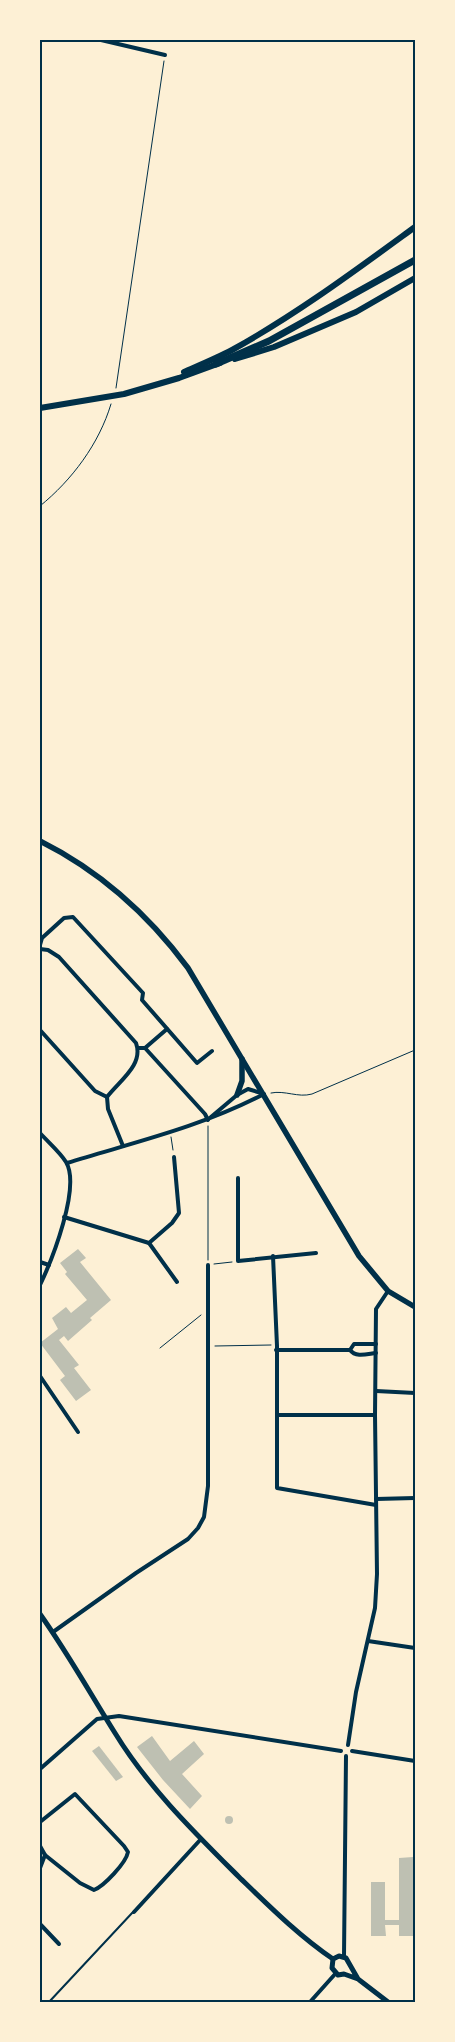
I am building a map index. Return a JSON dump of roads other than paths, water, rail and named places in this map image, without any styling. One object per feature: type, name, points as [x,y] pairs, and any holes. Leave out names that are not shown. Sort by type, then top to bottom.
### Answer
[{"type":"highway","points":[[216,364],[269,342],[415,260]]},
{"type":"main road","points":[[157,384],[230,351],[272,326],[330,289],[415,227]]},
{"type":"main road","points":[[40,408],[124,394],[274,347],[356,312],[415,278]]},
{"type":"main road","points":[[40,841],[79,862],[103,879],[148,920],[188,968],[346,1236],[369,1270],[388,1290],[415,1308]]},
{"type":"main road","points":[[237,1095],[242,1081],[242,1059]]},
{"type":"street","points":[[102,40],[165,55]]},
{"type":"street","points":[[123,1146],[108,1109],[107,1097],[133,1068],[138,1058],[138,1048],[113,1015],[59,957],[40,947],[42,938],[64,918],[73,917],[143,993],[142,1000],[197,1063],[212,1051]]},
{"type":"street","points":[[138,1048],[145,1048],[167,1029]]},
{"type":"street","points":[[40,1030],[95,1091],[107,1097]]},
{"type":"street","points":[[145,1048],[205,1114],[208,1120]]},
{"type":"street","points":[[208,1120],[237,1095],[248,1089],[264,1094]]},
{"type":"street","points":[[67,1163],[171,1134],[231,1111],[264,1094]]},
{"type":"street","points":[[40,1133],[67,1163],[71,1190],[49,1265],[40,1285]]},
{"type":"street","points":[[149,1243],[172,1223],[178,1213],[174,1157]]},
{"type":"street","points":[[238,1178],[238,1261],[316,1252]]},
{"type":"street","points":[[64,1217],[149,1243],[177,1282]]},
{"type":"street","points":[[273,1256],[277,1348],[277,1488],[376,1505]]},
{"type":"street","points":[[40,1262],[49,1265]]},
{"type":"street","points":[[53,1632],[136,1573],[188,1539],[198,1528],[204,1517],[207,1502],[208,1265]]},
{"type":"street","points":[[388,1290],[376,1310],[377,1574],[375,1608],[356,1692],[348,1745],[352,1751],[415,1761]]},
{"type":"street","points":[[350,1350],[354,1344],[376,1344]]},
{"type":"street","points":[[277,1348],[350,1350],[353,1354],[358,1355],[376,1354]]},
{"type":"street","points":[[40,1376],[78,1432]]},
{"type":"street","points":[[376,1391],[415,1393]]},
{"type":"street","points":[[277,1415],[375,1414]]},
{"type":"street","points":[[376,1499],[415,1498]]},
{"type":"street","points":[[40,1614],[115,1733],[144,1775],[202,1839],[257,1894],[333,1960]]},
{"type":"street","points":[[368,1641],[415,1648]]},
{"type":"street","points":[[40,1769],[97,1719],[119,1716],[341,1751],[346,1756],[344,1956]]},
{"type":"street","points":[[341,1751],[348,1745]]},
{"type":"street","points":[[346,1756],[349,1756],[352,1751]]},
{"type":"street","points":[[40,1822],[75,1794],[128,1852],[125,1860],[100,1887],[94,1890],[80,1883],[45,1855],[40,1846]]},
{"type":"street","points":[[134,1912],[202,1839]]},
{"type":"street","points":[[40,1868],[45,1855]]},
{"type":"street","points":[[40,1924],[59,1944]]},
{"type":"street","points":[[336,1973],[331,1965],[333,1960],[344,1956],[349,1960],[350,1966],[358,1979]]},
{"type":"street","points":[[344,1974],[350,1966]]},
{"type":"street","points":[[336,1973],[358,1979],[388,2002]]},
{"type":"street","points":[[310,2002],[336,1973]]},
{"type":"lane","points":[[49,2002],[134,1912]]}]
